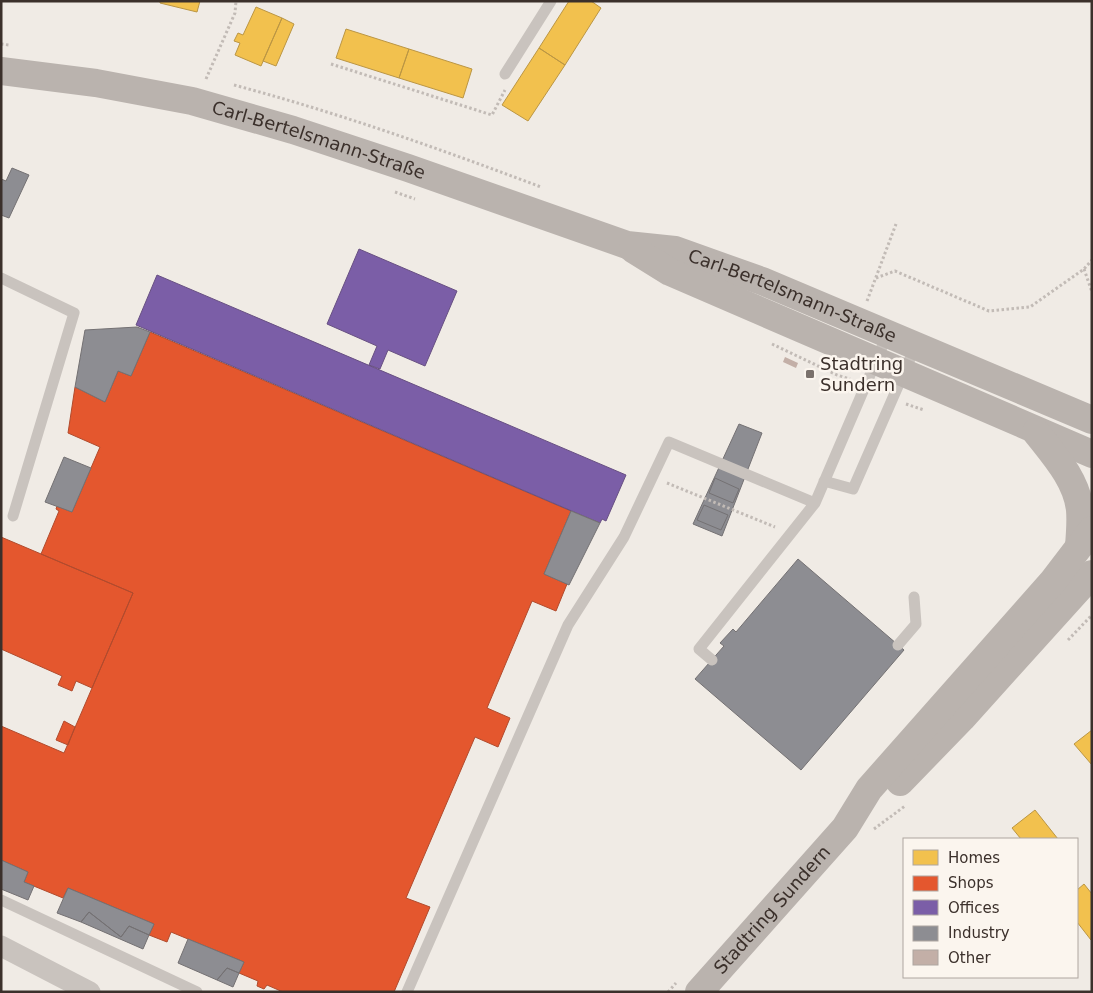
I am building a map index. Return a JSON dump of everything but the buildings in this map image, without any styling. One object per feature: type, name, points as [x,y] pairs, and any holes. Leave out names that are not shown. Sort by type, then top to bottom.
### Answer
[{"type":"main road","name":"Carl-Bertelsmann-Straße","points":[[1,71],[96,83],[192,101],[293,130],[400,165],[627,246],[670,272],[1092,454]]},
{"type":"main road","name":"Carl-Bertelsmann-Straße","points":[[627,246],[675,250],[762,281],[1092,420]]},
{"type":"main road","points":[[1036,431],[1065,469],[1080,509],[1086,538]]},
{"type":"main road","name":"Stadtring Sundern","points":[[699,992],[845,828],[869,790],[1047,588],[1086,538]]},
{"type":"main road","name":"Stadtring Sundern","points":[[845,828],[881,800],[955,725],[1092,574]]},
{"type":"street","points":[[1,946],[90,992]]},
{"type":"lane","points":[[505,74],[551,1]]},
{"type":"lane","points":[[1,278],[74,313],[13,516]]},
{"type":"lane","points":[[712,660],[698,649],[815,503],[888,333]]},
{"type":"lane","points":[[824,481],[853,489],[916,345]]},
{"type":"lane","points":[[407,992],[568,625],[624,537],[669,442],[815,503]]},
{"type":"lane","points":[[898,645],[916,624],[914,597]]},
{"type":"lane","points":[[1,900],[197,992]]},
{"type":"path","points":[[206,78],[236,13],[236,1]]},
{"type":"path","points":[[331,64],[492,115],[508,84],[505,74]]},
{"type":"path","points":[[393,191],[420,201]]},
{"type":"path","points":[[868,298],[896,224]]},
{"type":"path","points":[[876,278],[895,271],[988,311],[1030,307],[1084,269],[1092,260]]},
{"type":"path","points":[[1084,269],[1092,292]]},
{"type":"path","points":[[764,340],[837,375],[852,379]]},
{"type":"path","points":[[653,477],[791,534]]},
{"type":"place","name":"Stadtring Sundern","points":[[810,374]]}]
